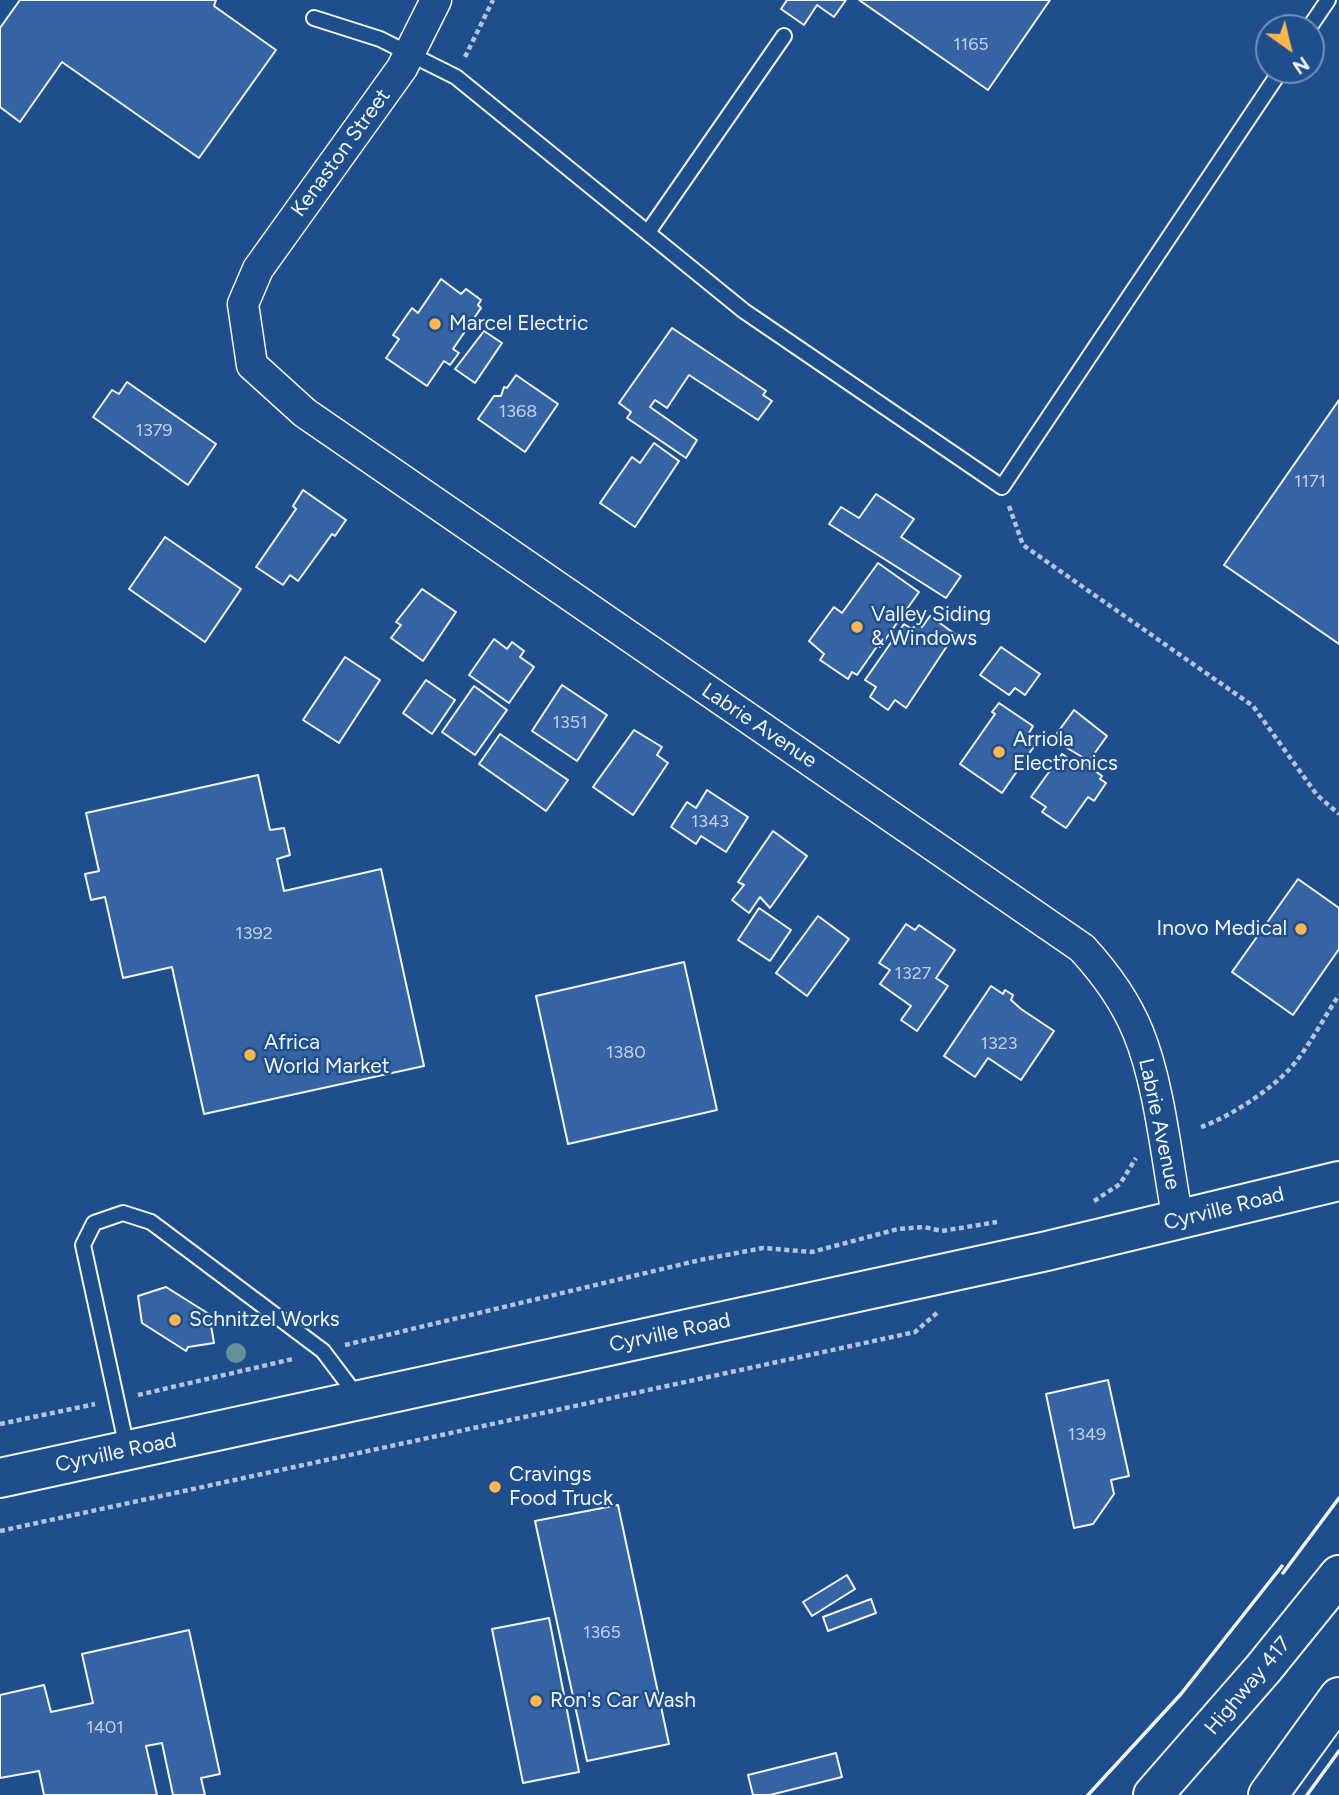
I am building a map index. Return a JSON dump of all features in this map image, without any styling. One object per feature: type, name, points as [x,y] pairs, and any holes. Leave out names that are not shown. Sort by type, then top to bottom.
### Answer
[{"type":"main road","name":"Cyrville Road","points":[[0,1478],[1178,1220],[1339,1181]]},
{"type":"main road","name":"Highway 417","points":[[1153,1795],[1247,1688],[1339,1575]]},
{"type":"main road","points":[[1268,1795],[1339,1697]]},
{"type":"street","name":"Kenaston Street","points":[[243,304],[258,269],[372,113],[408,54],[436,0]]},
{"type":"street","name":"Labrie Avenue","points":[[243,304],[252,365],[305,413],[1082,948],[1107,976],[1140,1035],[1154,1090],[1178,1220]]},
{"type":"lane","points":[[314,18],[380,39],[456,77],[744,311],[1002,487],[1272,84]]},
{"type":"lane","points":[[649,232],[784,36]]},
{"type":"lane","points":[[128,1451],[119,1399],[83,1245],[94,1223],[123,1213],[151,1222],[323,1351],[360,1400]]},
{"type":"path","points":[[456,77],[493,0]]},
{"type":"path","points":[[1002,487],[1023,545],[1253,706],[1317,795],[1339,814]]},
{"type":"path","points":[[1201,1127],[1222,1120],[1245,1106],[1296,1062],[1339,995]]},
{"type":"path","points":[[1083,1205],[1121,1184],[1130,1170],[1138,1146]]},
{"type":"path","points":[[0,1424],[119,1399],[700,1260],[763,1248],[812,1252],[898,1229],[924,1227],[942,1231],[1009,1220]]},
{"type":"path","points":[[0,1531],[915,1332],[942,1308]]},
{"type":"building","points":[[20,0],[216,0],[214,6],[276,50],[199,158],[62,62],[20,122],[0,107],[0,28]]},
{"type":"building","points":[[787,0],[846,0],[834,17],[817,5],[804,25],[781,9]]},
{"type":"building","points":[[859,0],[1050,0],[988,90]]},
{"type":"building","name":"Marcel Electric","points":[[441,279],[461,294],[466,289],[481,300],[478,305],[481,308],[453,349],[459,353],[450,365],[444,361],[427,386],[386,358],[399,339],[393,335],[412,308],[418,313]]},
{"type":"building","points":[[672,328],[766,391],[763,395],[772,401],[758,420],[689,375],[667,408],[655,400],[650,407],[697,440],[686,458],[627,418],[631,412],[619,403]]},
{"type":"building","points":[[484,331],[502,343],[475,383],[455,369]]},
{"type":"building","points":[[516,375],[558,404],[525,452],[478,419],[494,396],[501,396],[504,387],[507,388]]},
{"type":"building","points":[[127,382],[216,444],[188,485],[93,417],[112,390],[119,394]]},
{"type":"building","points":[[1339,400],[1339,644],[1224,565]]},
{"type":"building","points":[[654,443],[679,461],[635,527],[600,503],[632,457],[640,463]]},
{"type":"building","points":[[303,490],[346,520],[335,536],[332,534],[298,581],[290,575],[283,585],[256,567],[296,509],[293,506]]},
{"type":"building","points":[[876,494],[914,519],[901,537],[961,576],[946,598],[829,524],[841,507],[859,518]]},
{"type":"building","points":[[165,537],[241,589],[205,642],[129,589]]},
{"type":"building","name":"Valley Siding & Windows","points":[[878,563],[919,592],[880,647],[878,645],[857,675],[852,672],[848,679],[820,660],[824,654],[809,641],[834,607],[842,613]]},
{"type":"building","points":[[422,589],[456,612],[423,661],[391,638],[401,625],[396,622]]},
{"type":"building","points":[[930,616],[955,634],[906,708],[895,700],[888,710],[870,697],[876,687],[865,680],[904,624],[912,629],[917,624],[922,627]]},
{"type":"building","points":[[494,639],[507,649],[512,642],[524,651],[520,657],[534,667],[509,703],[469,675]]},
{"type":"building","points":[[1001,647],[1040,674],[1025,695],[1015,688],[1009,695],[980,675]]},
{"type":"building","points":[[345,657],[380,680],[339,743],[303,720]]},
{"type":"building","points":[[426,680],[455,700],[432,734],[403,713]]},
{"type":"building","points":[[562,685],[607,715],[577,761],[532,731]]},
{"type":"building","points":[[474,686],[507,710],[475,755],[442,732]]},
{"type":"building","name":"Arriola Electronics","points":[[999,703],[1033,726],[1029,733],[1039,739],[1002,793],[960,764],[995,714],[992,712]]},
{"type":"building","points":[[1074,710],[1107,736],[1089,761],[1057,742],[1059,739],[1055,736]]},
{"type":"building","points":[[634,730],[662,747],[657,755],[668,763],[633,815],[593,787]]},
{"type":"building","points":[[500,734],[568,780],[546,811],[479,764]]},
{"type":"building","points":[[1062,754],[1080,766],[1083,762],[1102,776],[1100,779],[1106,783],[1094,801],[1088,797],[1066,828],[1042,812],[1046,807],[1031,797]]},
{"type":"building","points":[[258,775],[270,830],[284,828],[290,855],[277,859],[284,891],[381,869],[424,1066],[204,1114],[172,967],[123,978],[105,897],[91,900],[85,874],[99,871],[86,813]]},
{"type":"building","points":[[707,790],[748,817],[726,852],[701,836],[696,844],[671,827],[687,802],[696,808]]},
{"type":"building","points":[[773,831],[807,856],[770,908],[760,897],[749,913],[732,900],[744,885],[738,882]]},
{"type":"building","name":"Inovo Medical","points":[[1298,879],[1339,908],[1339,949],[1293,1015],[1232,972]]},
{"type":"building","points":[[759,908],[791,930],[770,961],[738,940]]},
{"type":"building","points":[[818,916],[849,939],[807,996],[776,973]]},
{"type":"building","points":[[906,924],[915,930],[919,925],[955,950],[936,978],[948,986],[917,1031],[901,1020],[911,1006],[880,984],[890,970],[879,963]]},
{"type":"building","points":[[684,962],[717,1110],[568,1144],[536,996]]},
{"type":"building","points":[[991,986],[1003,994],[1005,990],[1013,995],[1011,1000],[1021,1009],[1054,1031],[1021,1080],[988,1058],[975,1077],[944,1056]]},
{"type":"building","name":"Schnitzel Works","points":[[166,1287],[209,1314],[214,1343],[188,1347],[186,1351],[142,1323],[138,1296]]},
{"type":"building","points":[[1108,1380],[1129,1476],[1111,1480],[1114,1494],[1093,1524],[1074,1528],[1046,1394]]},
{"type":"building","points":[[618,1505],[669,1744],[587,1761],[535,1521]]},
{"type":"building","points":[[847,1575],[855,1589],[812,1616],[803,1602]]},
{"type":"building","points":[[871,1599],[876,1613],[828,1631],[823,1617]]},
{"type":"building","name":"Ron's Car Wash","points":[[549,1618],[579,1772],[523,1783],[492,1629]]},
{"type":"building","points":[[189,1630],[220,1774],[201,1778],[205,1795],[173,1795],[162,1743],[146,1746],[157,1795],[44,1795],[39,1771],[0,1778],[0,1695],[44,1685],[51,1712],[93,1703],[82,1654]]},
{"type":"building","points":[[836,1753],[842,1777],[770,1795],[753,1795],[748,1775]]},
{"type":"wall","points":[[1283,1573],[1339,1498]]},
{"type":"wall","points":[[1088,1795],[1181,1694],[1282,1566]]},
{"type":"wall","points":[[1307,1795],[1339,1751]]},
{"type":"place","name":"Marcel Electric","points":[[435,324]]},
{"type":"place","name":"Valley Siding & Windows","points":[[857,627]]},
{"type":"place","name":"Arriola Electronics","points":[[999,752]]},
{"type":"place","name":"Inovo Medical","points":[[1301,929]]},
{"type":"place","name":"Africa World Market","points":[[250,1055]]},
{"type":"place","name":"Schnitzel Works","points":[[175,1320]]},
{"type":"place","name":"Cravings Food Truck","points":[[495,1487]]},
{"type":"place","name":"Ron's Car Wash","points":[[536,1701]]}]
